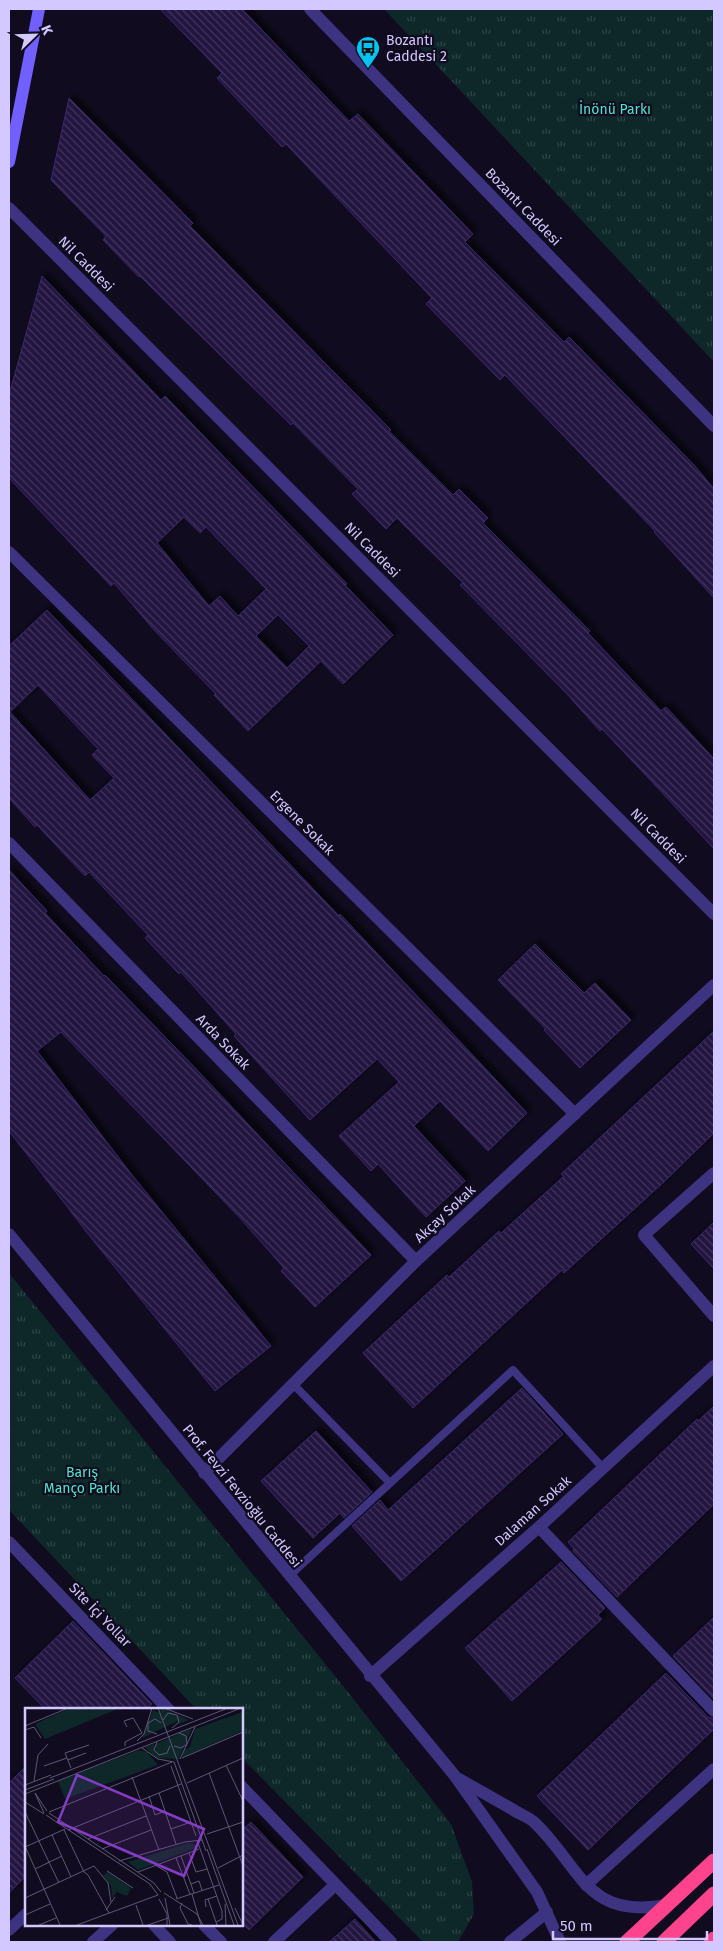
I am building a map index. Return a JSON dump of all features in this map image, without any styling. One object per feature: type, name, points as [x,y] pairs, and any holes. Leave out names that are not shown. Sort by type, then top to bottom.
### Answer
[{"type":"highway","points":[[627,1942],[714,1861]]},
{"type":"highway","points":[[664,1942],[713,1895]]},
{"type":"highway","points":[[711,1942],[714,1939]]},
{"type":"street","points":[[9,162],[40,9]]},
{"type":"street","name":"Bozantı Caddesi","points":[[310,9],[714,426]]},
{"type":"street","name":"Nil Caddesi","points":[[9,208],[714,914]]},
{"type":"street","name":"Ergene Sokak","points":[[9,552],[575,1114]]},
{"type":"street","name":"Arda Sokak","points":[[9,843],[416,1261]]},
{"type":"street","name":"Akçay Sokak","points":[[204,1473],[416,1261],[714,985]]},
{"type":"street","points":[[714,1173],[644,1235],[714,1316]]},
{"type":"street","name":"Prof. Fevzi Fevzioğlu Caddesi","points":[[9,1234],[370,1676],[455,1776]]},
{"type":"street","name":"Dalaman Sokak","points":[[370,1676],[539,1527],[714,1366]]},
{"type":"street","points":[[539,1527],[714,1711]]},
{"type":"street","name":"Site İçi Yollar","points":[[9,1542],[167,1708]]},
{"type":"street","points":[[586,1885],[714,1769]]},
{"type":"street","points":[[455,1776],[534,1822],[586,1885],[598,1894],[621,1905],[644,1908],[667,1905]]},
{"type":"street","points":[[455,1776],[537,1892],[560,1942]]},
{"type":"street","points":[[246,1800],[335,1885],[391,1942]]},
{"type":"street","points":[[274,1942],[335,1885]]},
{"type":"street","points":[[510,1942],[547,1912]]},
{"type":"street","points":[[9,1930],[25,1915]]},
{"type":"street","points":[[93,1942],[111,1926]]},
{"type":"street","points":[[155,1926],[170,1942]]},
{"type":"street","points":[[205,1926],[220,1942]]},
{"type":"lane","points":[[289,1576],[513,1370],[603,1468]]},
{"type":"lane","points":[[293,1384],[390,1484]]},
{"type":"green space","name":"İnönü Parkı","points":[[384,9],[714,9],[714,362]]},
{"type":"green space","name":"Barış Manço Parkı","points":[[9,1273],[348,1692],[451,1824],[472,1882],[474,1914],[458,1942],[423,1942],[242,1758],[242,1708],[195,1708],[9,1510]]},
{"type":"building","points":[[160,9],[242,9],[349,121],[358,114],[473,234],[465,242],[564,342],[569,337],[695,466],[714,489],[714,598],[655,531],[505,375],[500,380],[426,304],[432,298],[286,144],[282,147],[217,78],[222,73]]},
{"type":"building","points":[[69,98],[193,223],[190,226],[391,430],[389,431],[453,495],[459,489],[488,518],[483,523],[590,631],[588,633],[661,711],[666,707],[714,759],[714,849],[602,729],[600,731],[567,694],[460,585],[463,583],[397,518],[386,529],[352,494],[358,489],[293,423],[291,425],[139,277],[103,240],[106,236],[51,180]]},
{"type":"building","points":[[42,276],[161,400],[165,396],[347,584],[345,585],[393,635],[343,684],[321,661],[248,731],[214,695],[216,694],[154,630],[114,583],[111,586],[9,478],[9,395]],"holes":[[[184,517],[200,533],[206,527],[266,589],[238,616],[220,596],[209,606],[157,543]],[[278,615],[309,646],[287,668],[256,636]]]},
{"type":"building","points":[[47,610],[339,916],[340,914],[527,1113],[488,1151],[440,1101],[414,1126],[465,1181],[426,1217],[378,1164],[371,1171],[339,1136],[399,1082],[377,1059],[310,1120],[234,1036],[236,1034],[181,972],[179,974],[145,938],[148,935],[89,872],[85,876],[37,825],[35,827],[9,798],[9,646]],"holes":[[[38,685],[98,749],[92,755],[114,778],[90,800],[10,712]]]},
{"type":"building","points":[[9,870],[47,911],[45,913],[104,976],[199,1072],[371,1255],[315,1307],[281,1271],[284,1268],[240,1218],[61,1032],[37,1051],[132,1175],[271,1346],[215,1391],[88,1234],[9,1131]]},
{"type":"building","points":[[535,944],[584,993],[595,983],[631,1020],[580,1068],[544,1030],[546,1029],[498,980]]},
{"type":"building","points":[[714,1031],[714,1133],[665,1181],[564,1273],[562,1270],[413,1408],[363,1353],[447,1275],[449,1277],[499,1231],[501,1233],[564,1176],[561,1174]]},
{"type":"building","points":[[714,1222],[714,1269],[691,1244]]},
{"type":"building","points":[[522,1388],[563,1434],[401,1581],[352,1526],[380,1500],[388,1510]]},
{"type":"building","points":[[714,1406],[714,1504],[617,1597],[573,1551],[574,1549],[568,1542],[697,1419],[698,1421]]},
{"type":"building","points":[[316,1431],[372,1492],[344,1518],[340,1513],[313,1538],[261,1481]]},
{"type":"building","points":[[561,1562],[605,1608],[598,1615],[602,1619],[512,1701],[465,1648]]},
{"type":"building","points":[[714,1617],[714,1699],[673,1656]]},
{"type":"building","points":[[73,1621],[152,1704],[148,1708],[44,1708],[15,1678]]},
{"type":"building","points":[[666,1673],[708,1717],[714,1719],[714,1729],[588,1850],[537,1796]]},
{"type":"building","points":[[25,1767],[25,1877],[9,1893],[9,1783]]},
{"type":"building","points":[[251,1822],[303,1877],[249,1930],[242,1923],[242,1830]]},
{"type":"building","points":[[355,1919],[376,1942],[329,1942]]},
{"type":"place","name":"Bozantı Caddesi 2","points":[[368,69]]}]
